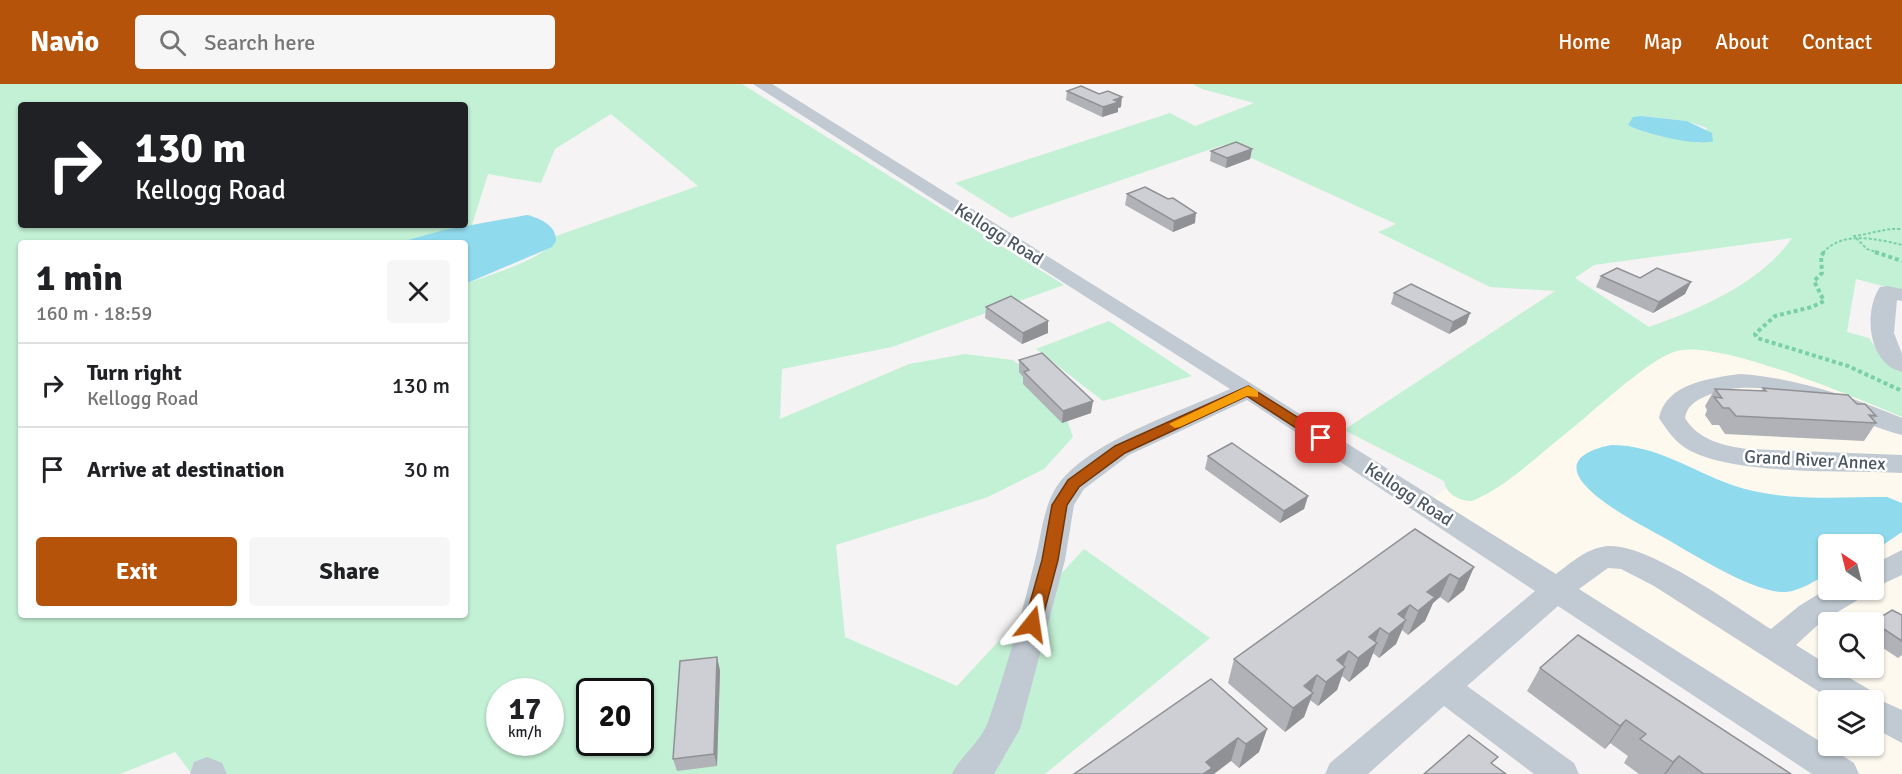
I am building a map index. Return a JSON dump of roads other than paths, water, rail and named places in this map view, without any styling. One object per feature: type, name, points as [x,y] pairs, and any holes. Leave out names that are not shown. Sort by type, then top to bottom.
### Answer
[{"type":"street","name":"Kellogg Road","points":[[761,84],[1248,390],[1841,774]]},
{"type":"street","points":[[1902,296],[1888,292],[1892,341],[1886,352],[1902,365]]},
{"type":"street","name":"Grand River Annex","points":[[1902,427],[1805,391],[1755,383],[1721,384],[1698,390],[1676,405],[1672,418],[1683,434],[1728,455],[1748,458],[1902,464]]},
{"type":"street","points":[[970,774],[983,762],[1003,729],[1050,560],[1060,505],[1074,483],[1120,449],[1248,390]]},
{"type":"street","points":[[1343,774],[1556,590],[1594,561],[1608,557],[1626,559],[1665,578],[1842,690]]},
{"type":"street","points":[[1884,571],[1902,561]]},
{"type":"street","points":[[1773,646],[1810,614],[1833,600]]},
{"type":"street","points":[[1443,687],[1561,774]]},
{"type":"street","points":[[1884,717],[1902,728]]},
{"type":"water","points":[[1633,117],[1687,121],[1712,133],[1713,141],[1696,142],[1670,138],[1628,125]]},
{"type":"water","points":[[527,215],[551,227],[556,241],[552,247],[468,283],[468,240],[408,240],[444,230],[468,228],[468,226]]},
{"type":"water","points":[[1611,445],[1628,446],[1673,459],[1732,485],[1770,494],[1809,497],[1887,497],[1902,503],[1902,532],[1884,544],[1884,534],[1818,534],[1818,580],[1797,590],[1773,591],[1722,571],[1628,518],[1591,492],[1580,478],[1577,465],[1586,454]]}]
